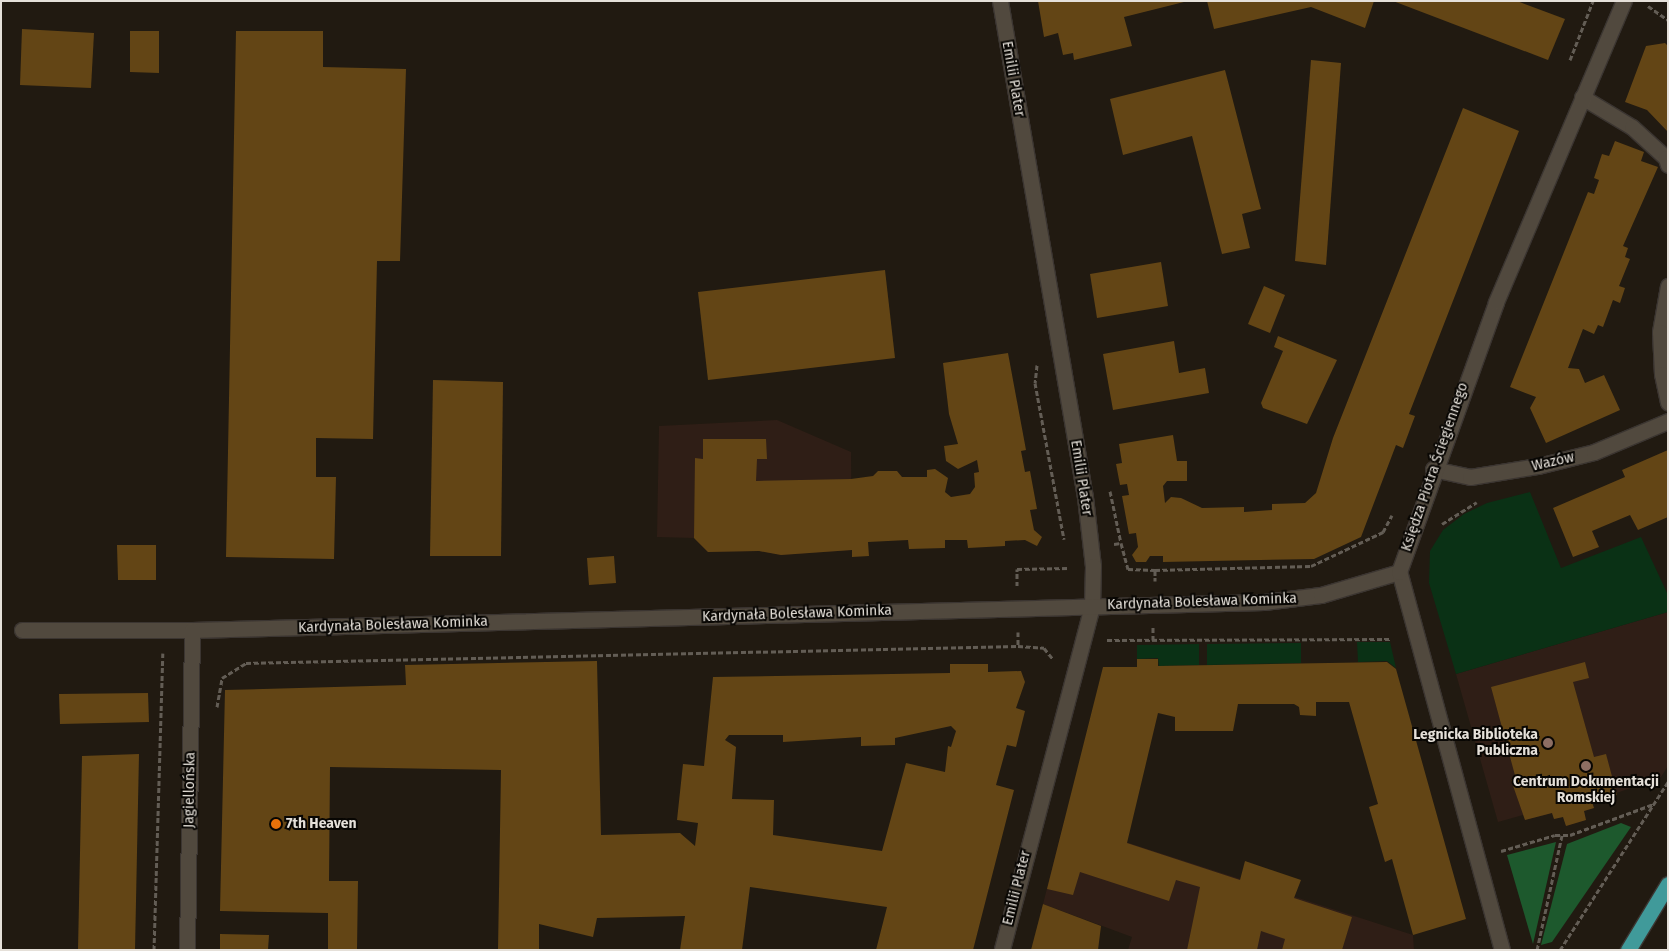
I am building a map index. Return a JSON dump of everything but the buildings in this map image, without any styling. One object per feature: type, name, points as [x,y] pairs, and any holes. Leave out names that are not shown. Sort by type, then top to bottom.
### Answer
[{"type":"main road","points":[[1628,950],[1668,884]]},
{"type":"street","name":"Emilii Plater","points":[[1000,1],[1085,497],[1093,566],[1092,606],[1002,950]]},
{"type":"street","name":"Księdza Piotra Ściegiennego","points":[[1399,572],[1433,469],[1496,302],[1624,1]]},
{"type":"street","points":[[1582,97],[1632,127],[1666,158],[1668,165]]},
{"type":"street","points":[[1668,286],[1660,332],[1662,374],[1668,402]]},
{"type":"street","name":"Wazów","points":[[1433,469],[1470,477],[1538,466],[1594,452],[1668,422]]},
{"type":"street","name":"Kardynała Bolesława Kominka","points":[[22,630],[192,630],[1092,606],[1304,598],[1399,572]]},
{"type":"street","points":[[1399,572],[1502,950]]},
{"type":"street","name":"Jagiellońska","points":[[187,950],[192,630]]},
{"type":"path","points":[[1568,66],[1594,1]]},
{"type":"path","points":[[1640,1],[1668,20]]},
{"type":"path","points":[[1438,527],[1484,498]]},
{"type":"path","points":[[1156,570],[1311,566],[1384,532],[1395,509]]},
{"type":"path","points":[[154,950],[163,630]]},
{"type":"path","points":[[1102,640],[1392,638],[1395,647]]},
{"type":"path","points":[[216,713],[222,678],[246,663],[1038,646],[1051,654],[1051,669]]},
{"type":"path","points":[[1560,950],[1668,782]]},
{"type":"path","points":[[1501,851],[1562,834],[1587,830],[1654,804]]},
{"type":"path","points":[[1537,950],[1562,834]]},
{"type":"path","points":[[1498,842],[1503,860]]},
{"type":"shaded area","points":[[777,420],[851,452],[852,550],[782,555],[759,551],[708,552],[694,538],[657,537],[659,426]]},
{"type":"shaded area","points":[[1668,612],[1668,766],[1661,777],[1592,802],[1594,808],[1584,811],[1586,820],[1566,826],[1563,817],[1554,819],[1552,813],[1525,820],[1523,815],[1498,822],[1456,674]]},
{"type":"shaded area","points":[[1064,822],[1413,935],[1414,950],[1128,950],[1132,937],[1043,904]]},
{"type":"green space","points":[[1530,492],[1561,568],[1641,537],[1668,595],[1668,612],[1456,674],[1429,583],[1430,551],[1443,530],[1464,514],[1487,503]]},
{"type":"green space","points":[[1357,642],[1390,642],[1396,668],[1387,661],[1358,662]]},
{"type":"green space","points":[[1301,643],[1301,663],[1207,665],[1207,644]]},
{"type":"green space","points":[[1199,644],[1199,665],[1159,666],[1158,658],[1137,659],[1137,645]]},
{"type":"green space","points":[[1621,823],[1631,827],[1552,942],[1541,945],[1567,844]]},
{"type":"green space","points":[[1556,842],[1533,944],[1507,855]]},
{"type":"place","name":"Legnicka Biblioteka Publiczna","points":[[1548,743]]},
{"type":"place","name":"Centrum Dokumentacji Romskiej","points":[[1586,766]]},
{"type":"place","name":"7th Heaven","points":[[276,824]]}]
